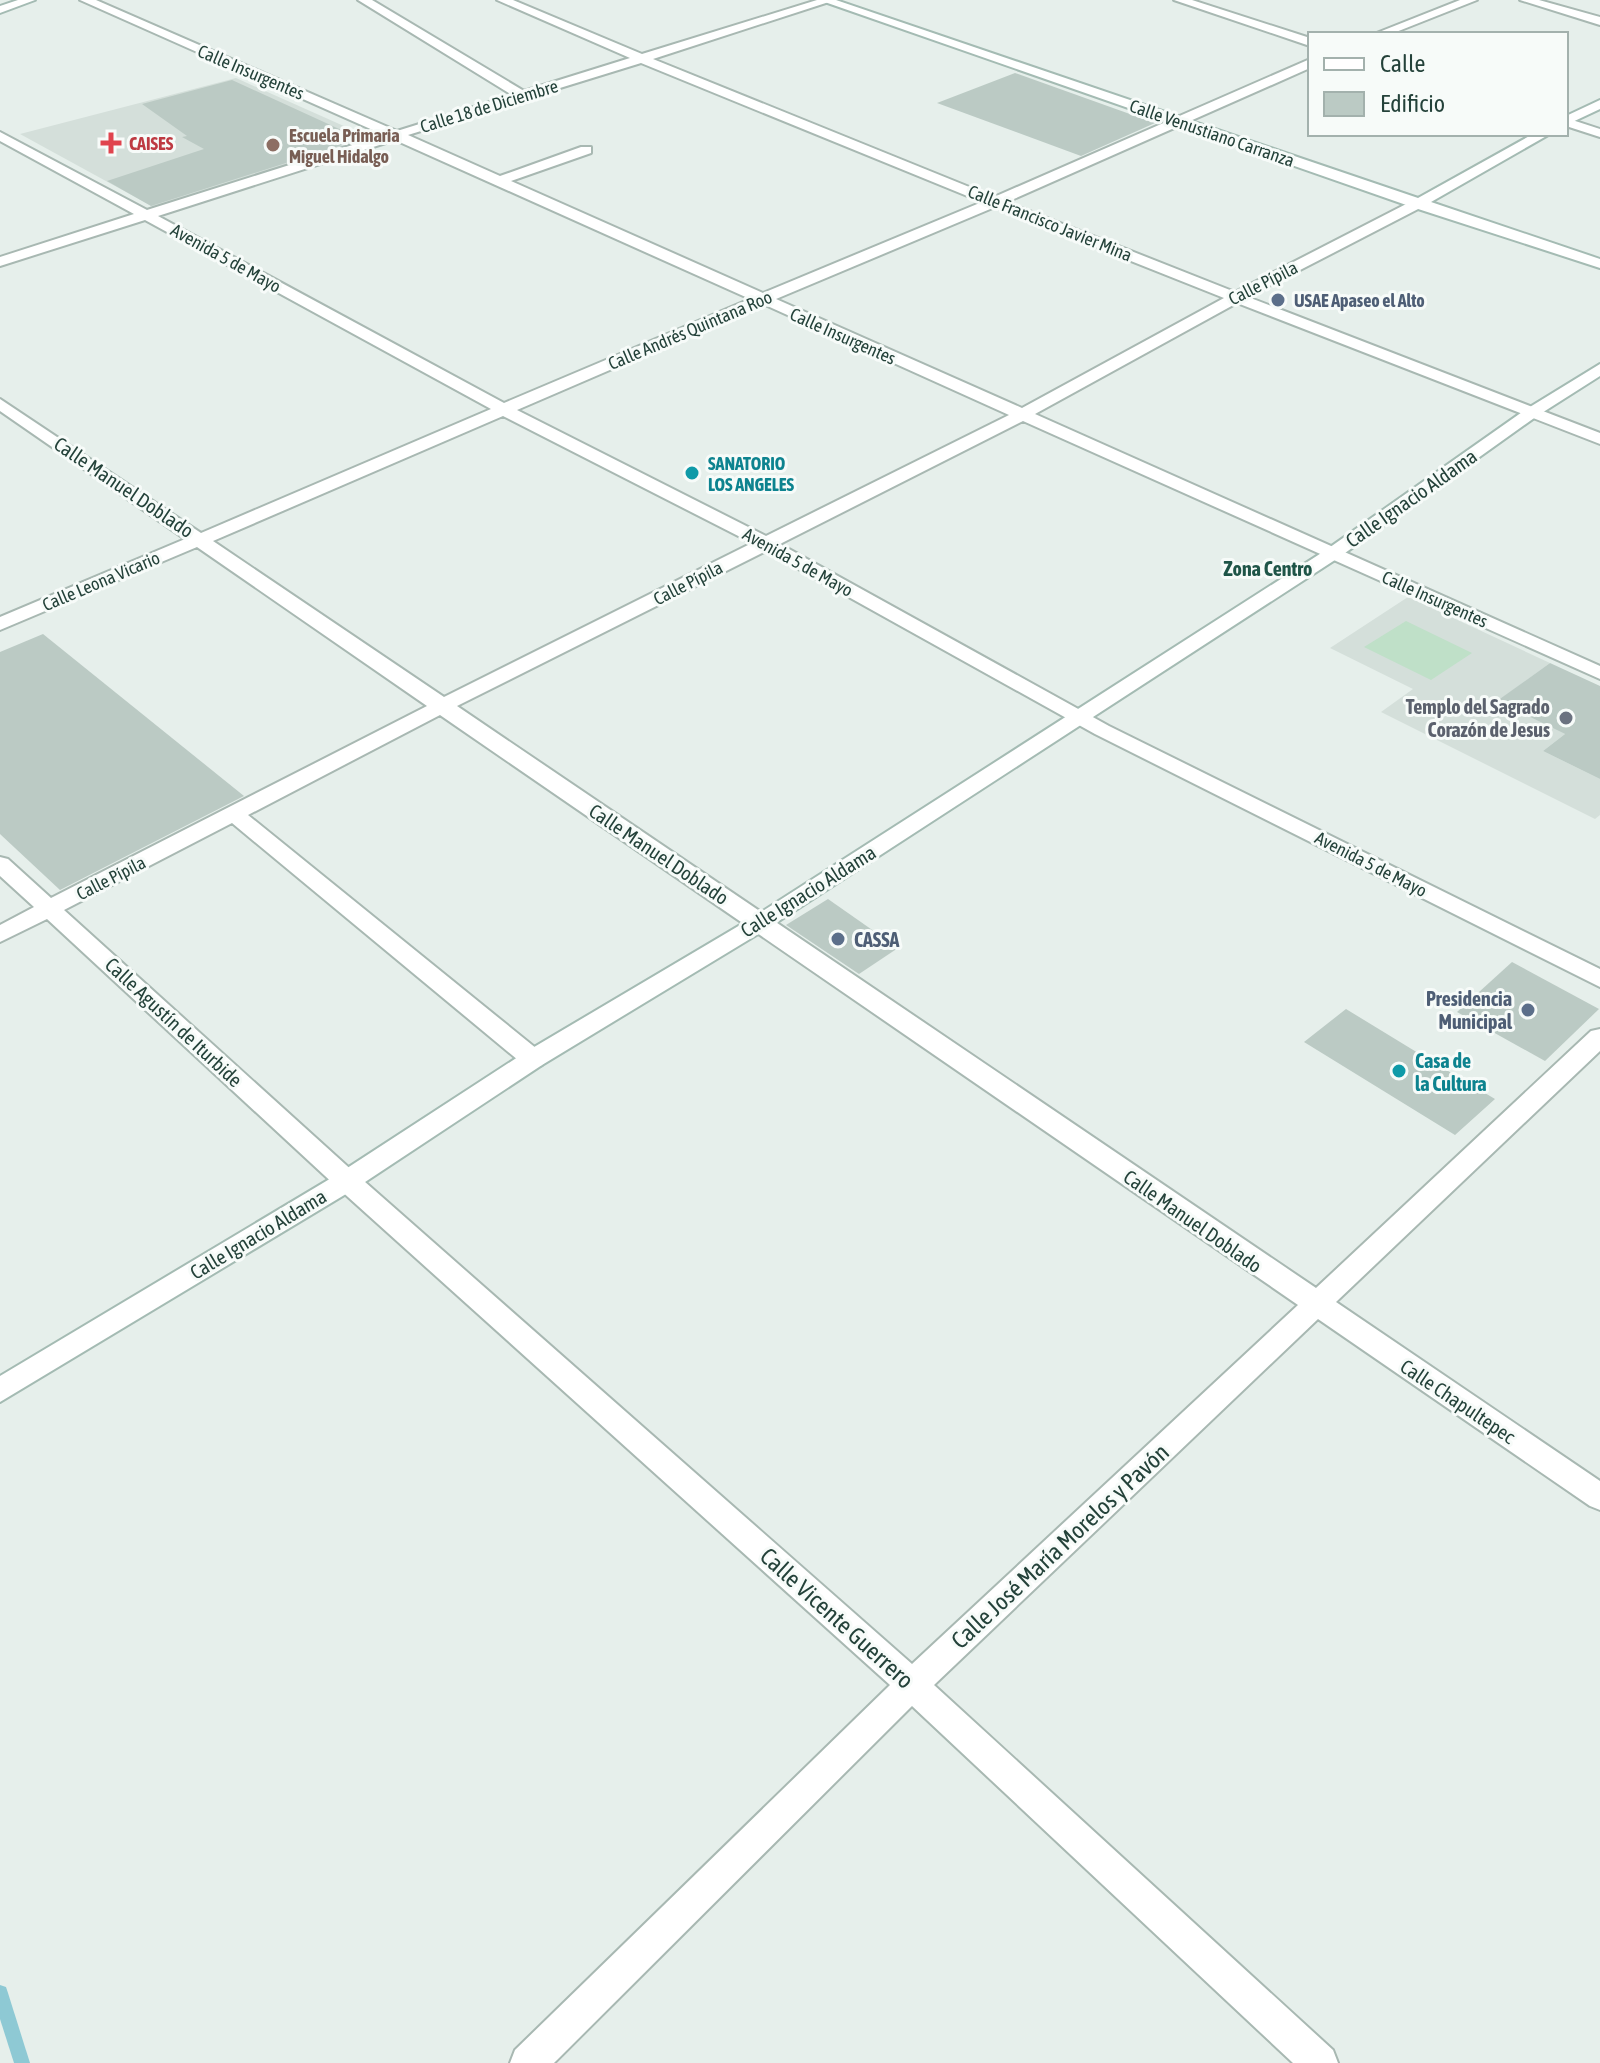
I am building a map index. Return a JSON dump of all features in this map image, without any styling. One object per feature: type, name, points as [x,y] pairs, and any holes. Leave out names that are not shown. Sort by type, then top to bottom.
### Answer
[{"type":"street","points":[[0,10],[29,0]]},
{"type":"street","name":"Calle Insurgentes","points":[[86,0],[396,135],[1600,673]]},
{"type":"street","points":[[364,0],[523,96]]},
{"type":"street","name":"Calle Francisco Javier Mina","points":[[503,0],[639,59],[998,203],[1600,439]]},
{"type":"street","name":"Calle 18 de Diciembre","points":[[0,262],[827,0]]},
{"type":"street","name":"Calle Venustiano Carranza","points":[[827,0],[1600,264]]},
{"type":"street","points":[[1180,0],[1308,41]]},
{"type":"street","points":[[1385,32],[1471,0]]},
{"type":"street","points":[[1526,0],[1600,21]]},
{"type":"street","name":"Calle Andrés Quintana Roo","points":[[201,539],[762,299],[998,203],[1183,123],[1308,64]]},
{"type":"street","points":[[1568,121],[1600,104]]},
{"type":"street","points":[[1568,123],[1600,133]]},
{"type":"street","name":"Avenida 5 de Mayo","points":[[0,136],[503,409],[767,544],[1079,718],[1600,979]]},
{"type":"street","name":"Calle Pípila","points":[[0,934],[442,706],[1020,416],[1539,136]]},
{"type":"street","points":[[499,181],[586,150]]},
{"type":"street","name":"Calle Ignacio Aldama","points":[[0,1390],[347,1181],[533,1059],[760,923],[1332,554],[1531,413],[1600,369]]},
{"type":"street","name":"Calle Manuel Doblado","points":[[0,404],[1316,1306]]},
{"type":"street","name":"Calle Leona Vicario","points":[[0,624],[201,539]]},
{"type":"street","points":[[234,814],[533,1059]]},
{"type":"street","name":"Calle Agustín de Iturbide","points":[[0,864],[347,1181]]},
{"type":"street","name":"Calle José María Morelos y Pavón","points":[[528,2063],[912,1685],[1600,1037]]},
{"type":"street","name":"Calle Vicente Guerrero","points":[[347,1181],[912,1685],[1320,2063]]},
{"type":"street","name":"Calle Chapultepec","points":[[1316,1306],[1600,1497]]},
{"type":"shaded area","name":"Escuela Primaria Miguel Hidalgo","points":[[236,78],[373,139],[157,209],[20,134]]},
{"type":"shaded area","points":[[1408,597],[1550,663],[1498,701],[1565,734],[1543,751],[1600,779],[1600,815],[1595,819],[1381,712],[1413,689],[1330,648]]},
{"type":"green space","points":[[1406,621],[1472,653],[1431,680],[1364,647]]},
{"type":"building","points":[[1015,73],[1155,123],[1081,156],[937,103]]},
{"type":"building","name":"Escuela Primaria Miguel Hidalgo","points":[[232,80],[361,139],[151,206],[107,181],[204,149],[182,137],[187,136],[142,104]]},
{"type":"building","points":[[43,634],[244,796],[60,890],[0,834],[0,652]]},
{"type":"building","name":"Templo del Sagrado Corazón de Jesus","points":[[1550,663],[1600,686],[1600,779],[1543,751],[1565,734],[1497,701]]},
{"type":"building","name":"CASSA","points":[[828,899],[898,948],[859,974],[786,925]]},
{"type":"building","name":"Presidencia Municipal","points":[[1512,962],[1599,1009],[1545,1061],[1457,1012]]},
{"type":"building","name":"Casa de la Cultura","points":[[1346,1009],[1495,1099],[1455,1135],[1304,1042]]},
{"type":"waterway","points":[[0,1993],[22,2063]]},
{"type":"place","name":"CAISES","points":[[111,143]]},
{"type":"place","name":"Escuela Primaria Miguel Hidalgo","points":[[273,145]]},
{"type":"place","name":"USAE Apaseo el Alto","points":[[1278,300]]},
{"type":"place","name":"SANATORIO LOS ANGELES","points":[[692,473]]},
{"type":"place","name":"Templo del Sagrado Corazón de Jesus","points":[[1566,718]]},
{"type":"place","name":"CASSA","points":[[838,939]]},
{"type":"place","name":"Presidencia Municipal","points":[[1528,1010]]},
{"type":"place","name":"Casa de la Cultura","points":[[1399,1071]]},
{"type":"district","name":"Zona Centro","points":[[1268,568]]}]
